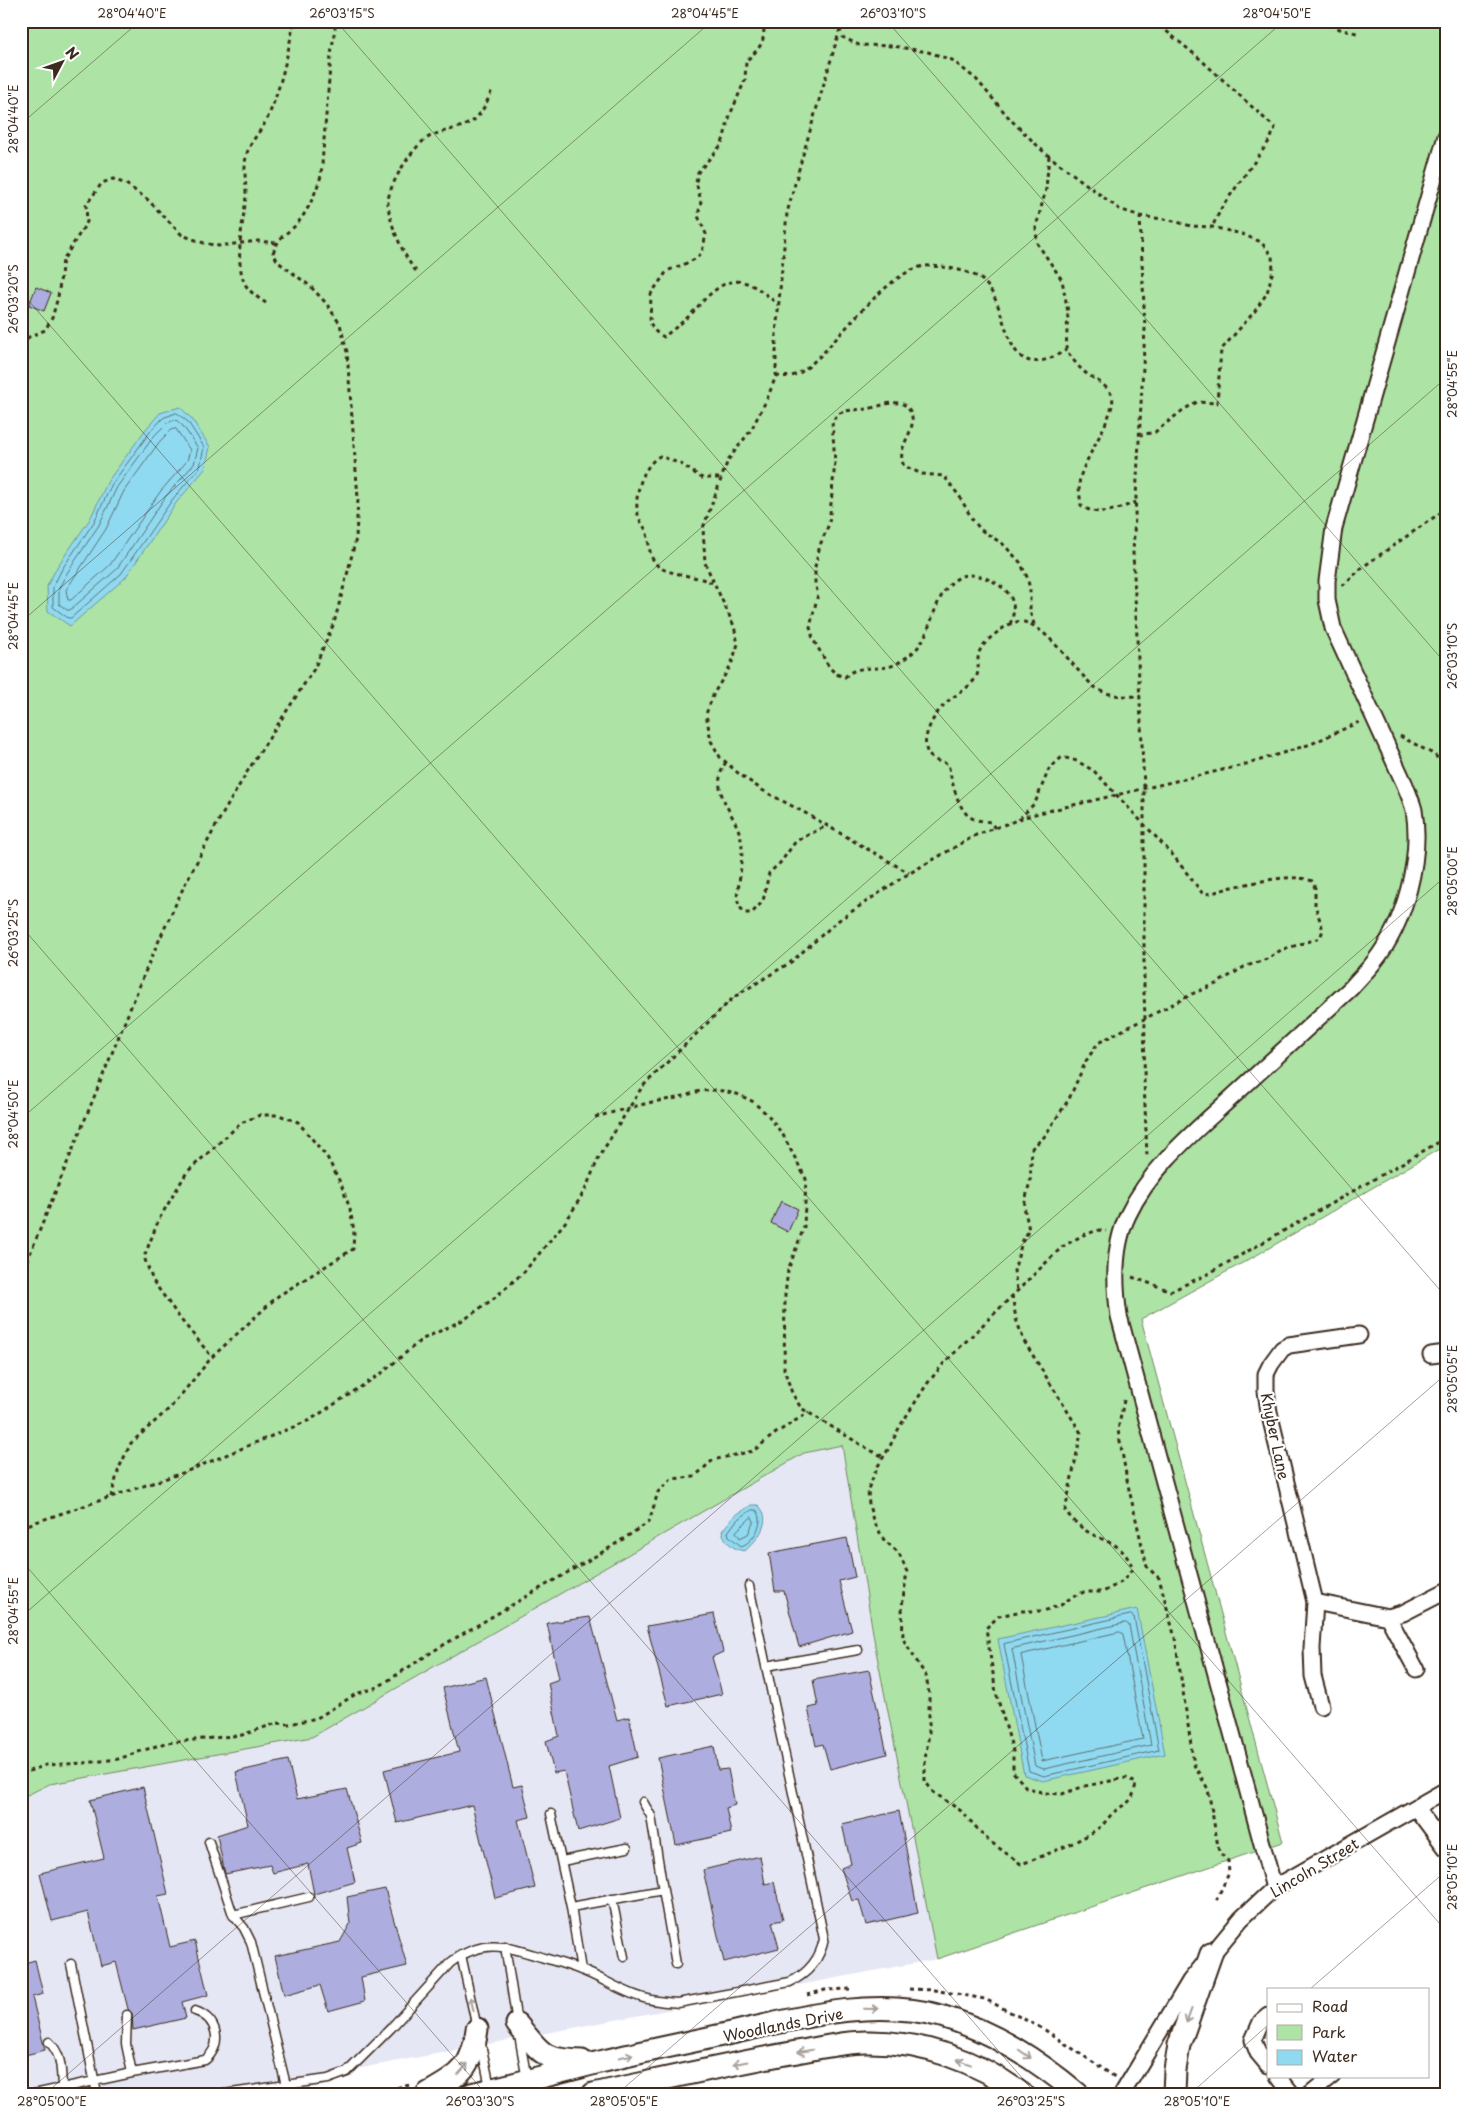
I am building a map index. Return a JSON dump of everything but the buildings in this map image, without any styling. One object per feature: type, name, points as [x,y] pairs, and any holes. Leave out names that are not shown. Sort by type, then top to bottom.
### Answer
[{"type":"main road","points":[[1174,2094],[1179,2045],[1211,1954]]},
{"type":"main road","name":"Woodlands Drive","points":[[485,2092],[529,2087],[602,2062],[820,2014],[866,2009],[905,2010],[941,2016],[984,2032],[1018,2049],[1078,2094]]},
{"type":"main road","points":[[517,2024],[548,2057],[566,2061],[602,2062]]},
{"type":"main road","points":[[427,2094],[457,2076],[465,2068],[473,2053],[477,2029]]},
{"type":"main road","name":"Woodlands Drive","points":[[594,2094],[710,2068],[865,2042],[900,2044],[936,2051],[978,2067],[1022,2094]]},
{"type":"main road","points":[[652,2094],[710,2068]]},
{"type":"street","points":[[1274,1888],[1119,1316],[1115,1287],[1118,1256],[1121,1234],[1127,1216],[1146,1183],[1185,1140],[1351,988],[1375,961],[1393,930],[1412,876],[1416,839],[1414,810],[1405,785],[1336,635],[1327,600],[1327,581],[1334,528],[1446,136]]},
{"type":"street","name":"Khyber Lane","points":[[1320,1706],[1313,1676],[1312,1648],[1315,1602],[1269,1412],[1266,1374],[1274,1357],[1289,1345],[1359,1335]]},
{"type":"street","points":[[1315,1602],[1388,1617],[1403,1613],[1446,1591]]},
{"type":"street","points":[[1388,1617],[1416,1669]]},
{"type":"street","name":"Lincoln Street","points":[[1122,2094],[1190,1981],[1240,1919],[1274,1888],[1446,1790]]},
{"type":"street","points":[[1416,1808],[1446,1848]]},
{"type":"street","points":[[1267,2017],[1261,2022],[1253,2040],[1258,2053],[1267,2064]]},
{"type":"street","points":[[1280,2078],[1292,2094]]},
{"type":"street","points":[[1310,2094],[1330,2078]]},
{"type":"lane","points":[[224,2094],[328,2079],[347,2072],[391,2028],[450,1963],[461,1955],[483,1947],[505,1946],[581,1970],[641,1997],[678,2002],[790,1982],[802,1976],[818,1958],[824,1939],[749,1586]]},
{"type":"lane","points":[[766,1666],[858,1650]]},
{"type":"lane","points":[[642,1802],[651,1816],[676,1964]]},
{"type":"lane","points":[[551,1814],[571,1907],[581,1970]]},
{"type":"lane","points":[[209,1842],[233,1915],[244,1928],[252,1942],[286,2085]]},
{"type":"lane","points":[[562,1861],[627,1848]]},
{"type":"lane","points":[[571,1907],[663,1890]]},
{"type":"lane","points":[[233,1915],[309,1896]]},
{"type":"lane","points":[[612,1899],[624,1957]]},
{"type":"lane","points":[[505,1946],[529,2087]]},
{"type":"lane","points":[[461,1955],[477,2029],[485,2092]]},
{"type":"lane","points":[[70,1964],[97,2094]]},
{"type":"lane","points":[[34,2094],[132,2073],[202,2061],[209,2056],[216,2042],[213,2024],[208,2017],[195,2011]]},
{"type":"lane","points":[[126,2016],[126,2044],[132,2073]]},
{"type":"lane","points":[[49,2042],[55,2048],[60,2058],[62,2087]]},
{"type":"path","points":[[266,303],[256,296],[245,283],[240,262],[247,154],[253,139],[268,118],[288,55],[294,21]]},
{"type":"path","points":[[21,1276],[150,960],[185,884],[247,772],[314,669],[334,623],[348,571],[356,538],[358,498],[347,352],[340,324],[326,303],[304,282],[278,262],[274,253],[278,239],[300,221],[315,194],[320,176],[336,21]]},
{"type":"path","points":[[763,21],[765,36],[759,49],[746,61],[745,80],[730,115],[722,144],[698,172],[696,182],[701,201],[698,216],[706,234],[702,252],[697,258],[667,270],[660,279],[651,294],[650,323],[656,332],[664,337],[692,313],[708,294],[728,281],[736,280],[754,286],[778,306]]},
{"type":"path","points":[[838,21],[842,37],[859,45],[893,46],[928,52],[952,60],[976,79],[1011,120],[1049,156],[1119,209],[1140,216],[1170,220],[1191,226],[1212,227],[1242,234],[1261,242],[1272,256],[1273,270],[1267,293],[1221,350],[1218,403],[1197,402],[1183,410],[1155,432],[1141,435]]},
{"type":"path","points":[[1154,21],[1199,58],[1275,128],[1270,140],[1222,207],[1212,227]]},
{"type":"path","points":[[1323,21],[1342,30],[1357,33]]},
{"type":"path","points":[[840,29],[787,213],[776,334],[776,376],[751,430],[728,460],[703,528],[705,563],[734,626],[738,644],[731,665],[714,693],[706,714],[711,741],[726,762],[762,790],[909,874]]},
{"type":"path","points":[[416,271],[409,263],[398,239],[388,202],[391,190],[400,172],[422,142],[439,132],[471,123],[477,117],[492,90]]},
{"type":"path","points":[[1049,156],[1046,189],[1036,227],[1037,243],[1062,280],[1068,312],[1066,350],[1083,371],[1102,384],[1112,396],[1113,403],[1111,414],[1088,457],[1080,479],[1081,505],[1087,510],[1104,512],[1136,502]]},
{"type":"path","points":[[21,344],[29,337],[45,330],[52,318],[58,297],[63,260],[88,222],[86,205],[102,183],[113,179],[126,184],[147,199],[182,235],[204,243],[219,246],[257,242],[277,243]]},
{"type":"path","points":[[1140,216],[1145,329],[1141,435],[1133,553],[1144,787],[1146,1183]]},
{"type":"path","points":[[776,376],[792,376],[808,367],[832,344],[872,299],[898,278],[919,266],[960,272],[982,280],[997,306],[1010,344],[1020,355],[1028,360],[1037,363],[1053,358],[1066,350]]},
{"type":"path","points":[[1010,624],[1014,615],[1011,597],[1004,590],[980,576],[973,574],[963,576],[955,580],[943,596],[921,642],[900,663],[887,669],[860,669],[845,678],[836,674],[829,667],[813,638],[810,627],[818,594],[815,584],[815,566],[828,524],[835,462],[832,421],[838,414],[891,402],[903,404],[910,410],[912,416],[910,433],[902,447],[901,459],[904,466],[922,474],[944,476],[981,530],[1013,552],[1027,577],[1030,589],[1030,612],[1035,627]]},
{"type":"path","points":[[713,583],[704,578],[678,574],[659,566],[649,550],[646,531],[640,520],[638,492],[648,465],[653,459],[660,456],[681,464],[702,478],[721,478]]},
{"type":"path","points":[[1327,600],[1364,566],[1446,509]]},
{"type":"path","points":[[995,828],[990,822],[973,819],[964,811],[956,796],[948,764],[932,759],[926,752],[926,740],[930,724],[941,707],[964,690],[975,678],[978,672],[978,654],[981,647],[1010,624],[1016,621],[1022,622],[1035,627],[1056,645],[1096,689],[1125,697],[1140,696]]},
{"type":"path","points":[[21,1527],[184,1472],[310,1420],[382,1373],[421,1340],[465,1319],[493,1299],[524,1272],[567,1220],[585,1190],[598,1157],[642,1087],[734,997],[791,962],[839,920],[909,874],[976,835],[1018,820],[1144,787],[1248,764],[1311,744],[1373,715]]},
{"type":"path","points":[[1382,736],[1400,736],[1419,745],[1435,756],[1446,769]]},
{"type":"path","points":[[1017,1290],[1014,1271],[1022,1242],[1029,1230],[1024,1206],[1030,1181],[1032,1148],[1044,1137],[1069,1098],[1086,1060],[1098,1043],[1194,992],[1216,984],[1244,967],[1267,959],[1281,950],[1320,938],[1323,930],[1315,905],[1315,888],[1312,881],[1293,877],[1237,886],[1213,894],[1203,894],[1172,854],[1116,794],[1094,771],[1076,760],[1062,757],[1049,769],[1035,803],[1018,820]]},
{"type":"path","points":[[726,762],[722,769],[720,786],[722,797],[741,839],[737,897],[739,906],[745,912],[752,913],[758,908],[763,901],[770,873],[775,870],[796,841],[827,826]]},
{"type":"path","points":[[595,1117],[700,1092],[717,1090],[737,1094],[752,1101],[768,1115],[783,1135],[806,1179],[804,1227],[788,1270],[785,1295],[784,1369],[792,1393],[801,1408],[868,1450],[884,1457]]},
{"type":"path","points":[[110,1498],[119,1468],[131,1444],[171,1407],[212,1357],[278,1296],[354,1249],[354,1231],[350,1210],[341,1184],[327,1157],[298,1122],[279,1115],[260,1115],[241,1123],[187,1172],[159,1219],[144,1257],[152,1281],[212,1357]]},
{"type":"path","points":[[1118,1256],[1132,1277],[1171,1291],[1206,1275],[1275,1238],[1446,1138]]},
{"type":"path","points":[[1012,1295],[1016,1319],[1024,1342],[1081,1433],[1065,1511],[1091,1534],[1109,1540],[1126,1554],[1133,1568],[1123,1581],[1103,1592],[1084,1592],[1072,1597],[1061,1605],[1043,1611],[1022,1611],[999,1616],[986,1628],[996,1693],[1013,1751],[1013,1772],[1026,1787],[1044,1793],[1062,1794],[1085,1786],[1126,1778],[1136,1783],[1134,1794],[1128,1804],[1114,1812],[1101,1826],[1043,1856],[1021,1864],[988,1840],[961,1811],[933,1792],[925,1781],[925,1760],[929,1733],[929,1694],[926,1676],[903,1639],[902,1606],[907,1572],[899,1553],[884,1540],[873,1520],[869,1505],[868,1489],[914,1404],[944,1363],[1012,1295],[1017,1290],[1062,1247],[1083,1235],[1100,1230],[1109,1231],[1107,1240]]},
{"type":"path","points":[[1124,1398],[1118,1430],[1126,1476],[1147,1566],[1159,1578],[1175,1638],[1194,1765],[1208,1789],[1219,1852],[1228,1861],[1228,1873],[1216,1901]]},
{"type":"path","points":[[21,1774],[46,1765],[92,1763],[118,1759],[165,1743],[242,1735],[276,1723],[290,1724],[317,1718],[356,1694],[378,1687],[436,1650],[580,1566],[649,1522],[658,1492],[671,1479],[694,1477],[701,1468],[713,1460],[754,1452],[776,1433],[809,1412]]},
{"type":"shaded area","points":[[842,1445],[876,1651],[937,1959],[224,2094],[21,2094],[21,1798],[804,1453]]},
{"type":"green space","points":[[21,21],[1446,21],[1446,1145],[1257,1255],[1141,1319],[1283,1842],[937,1959],[876,1651],[842,1445],[804,1453],[312,1737],[50,1784],[21,1798]]},
{"type":"water","points":[[180,407],[192,419],[210,447],[205,469],[176,503],[125,578],[70,626],[48,611],[47,586],[57,567],[90,519],[108,481],[146,429],[160,413]]},
{"type":"water","points":[[751,1505],[758,1505],[765,1517],[759,1535],[745,1551],[730,1545],[722,1531],[733,1517]]},
{"type":"water","points":[[1137,1609],[1165,1754],[1043,1781],[1024,1775],[998,1639]]}]
